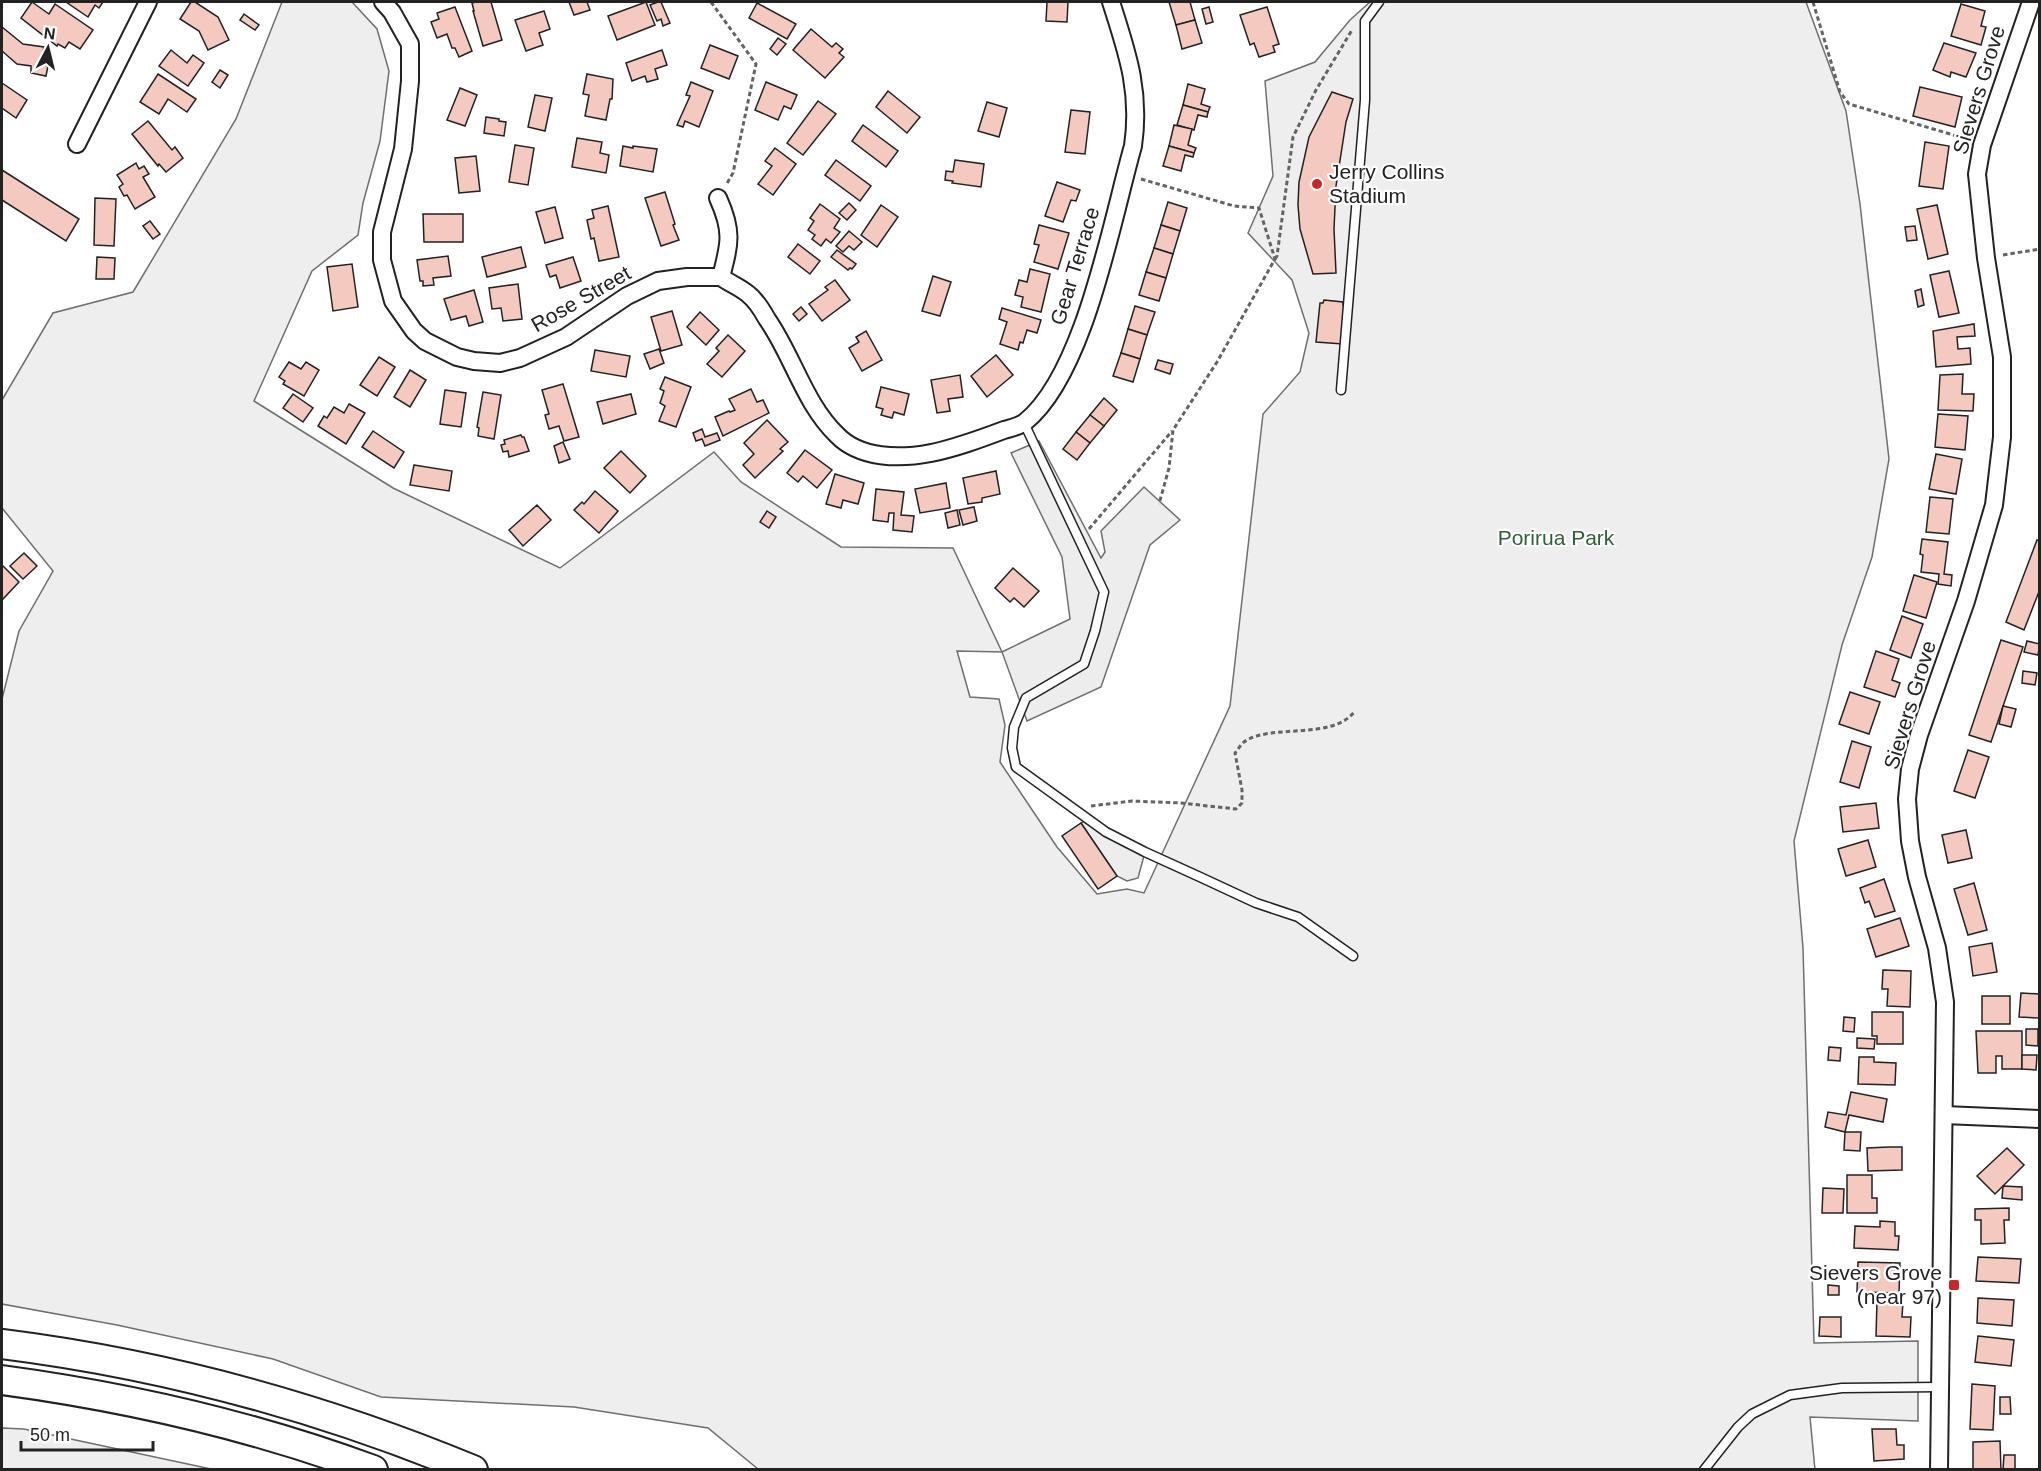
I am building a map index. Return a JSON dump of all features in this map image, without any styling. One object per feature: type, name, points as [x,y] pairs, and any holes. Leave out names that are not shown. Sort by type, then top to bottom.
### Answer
[{"type":"highway","points":[[2,1344],[98,1359],[237,1391],[342,1422],[473,1470]]},
{"type":"highway","points":[[2,1380],[102,1396],[215,1422],[268,1436],[374,1470]]},
{"type":"street","points":[[77,144],[148,2]]},
{"type":"street","name":"Rose Street","points":[[383,2],[392,12],[410,44],[410,81],[403,149],[382,232],[382,261],[393,301],[414,331],[425,341],[457,357],[500,363],[520,358],[566,337],[627,296],[658,282],[687,277],[721,277]]},
{"type":"street","name":"Gear Terrace","points":[[721,277],[749,294],[762,310],[821,418],[838,437],[855,449],[879,455],[916,456],[961,446],[1024,423],[1049,395],[1066,364],[1088,313],[1133,146],[1136,124],[1131,64],[1111,2]]},
{"type":"street","name":"Sievers Grove","points":[[1939,1470],[1945,1002],[1937,948],[1917,877],[1910,841],[1907,799],[1910,769],[1919,735],[1966,601],[1994,505],[2002,437],[2002,357],[1986,258],[1977,174],[1983,143],[2031,2]]},
{"type":"street","points":[[718,198],[727,218],[730,243],[721,277]]},
{"type":"street","points":[[1944,1114],[2040,1119]]},
{"type":"lane","points":[[1341,390],[1365,100],[1365,21],[1379,2]]},
{"type":"lane","points":[[1024,423],[1104,592],[1084,664],[1026,698],[1014,727],[1012,748],[1016,767],[1106,832],[1256,903],[1298,918],[1353,956]]},
{"type":"lane","points":[[1704,1470],[1738,1427],[1752,1414],[1790,1395],[1842,1388],[1939,1387]]},
{"type":"path","points":[[711,2],[756,64],[732,172],[718,198]]},
{"type":"path","points":[[1813,2],[1840,92],[1849,104],[1983,143]]},
{"type":"path","points":[[1080,540],[1173,430],[1217,362],[1275,260],[1293,137],[1312,98],[1350,32],[1365,21]]},
{"type":"path","points":[[1125,174],[1234,206],[1259,208],[1275,260]]},
{"type":"path","points":[[1986,258],[2040,249]]},
{"type":"path","points":[[1159,504],[1169,468],[1173,430]]},
{"type":"path","points":[[1074,808],[1132,801],[1236,809],[1242,802],[1242,790],[1235,753],[1242,743],[1254,737],[1327,728],[1350,719],[1355,711]]},
{"type":"green space","name":"Porirua Park","points":[[282,2],[352,2],[377,29],[389,71],[380,141],[363,203],[358,235],[312,271],[254,401],[393,488],[560,568],[714,452],[741,482],[841,547],[953,548],[1002,652],[957,651],[970,697],[999,699],[1005,725],[1000,762],[1057,847],[1097,894],[1127,889],[1144,893],[1230,706],[1263,414],[1300,372],[1309,333],[1292,280],[1248,233],[1273,176],[1265,81],[1315,62],[1350,20],[1370,2],[1806,2],[1846,111],[1860,204],[1889,459],[1872,557],[1842,645],[1794,841],[1803,948],[1814,1343],[1918,1341],[1918,1421],[1810,1417],[1815,1470],[758,1469],[708,1428],[574,1407],[381,1397],[273,1359],[117,1325],[2,1304],[2,699],[19,631],[53,571],[2,508],[2,400],[53,313],[133,292],[236,119]]},
{"type":"green space","points":[[2,1428],[24,1429],[211,1469],[2,1469]]},
{"type":"shaded area","points":[[1039,441],[1101,558],[1105,552],[1101,531],[1144,487],[1180,520],[1150,545],[1101,687],[1027,721],[1002,652],[1070,619],[1062,557],[1011,453]]},
{"type":"shaded area","points":[[1088,819],[1145,852],[1138,878],[1127,881],[1117,876],[1081,823]]},
{"type":"building","points":[[32,2],[49,14],[55,4],[93,30],[80,49],[69,42],[65,48],[58,44],[57,46],[21,18]]},
{"type":"building","points":[[66,2],[103,2],[99,8],[95,5],[88,17]]},
{"type":"building","points":[[191,2],[195,2],[218,17],[229,40],[208,50],[199,31],[180,19]]},
{"type":"building","points":[[491,2],[502,40],[483,46],[473,11],[472,3]]},
{"type":"building","points":[[569,2],[587,2],[590,10],[574,15]]},
{"type":"building","points":[[646,2],[655,25],[617,40],[608,16]]},
{"type":"building","points":[[661,2],[670,23],[663,26],[661,19],[657,21],[650,5]]},
{"type":"building","points":[[1047,2],[1068,2],[1067,22],[1046,21]]},
{"type":"building","points":[[1169,2],[1190,2],[1195,20],[1176,25]]},
{"type":"building","points":[[757,3],[796,24],[787,39],[749,18]]},
{"type":"building","points":[[1961,4],[1985,11],[1981,26],[1986,27],[1981,45],[1951,36]]},
{"type":"building","points":[[455,7],[472,51],[459,57],[455,48],[452,48],[447,34],[437,38],[431,22],[439,19],[437,13]]},
{"type":"building","points":[[1209,7],[1213,22],[1206,24],[1202,9]]},
{"type":"building","points":[[1267,7],[1279,44],[1273,46],[1275,52],[1259,57],[1254,43],[1250,45],[1240,15]]},
{"type":"building","points":[[544,11],[550,29],[539,33],[543,45],[526,51],[515,20]]},
{"type":"building","points":[[244,14],[259,25],[255,30],[240,20]]},
{"type":"building","points":[[1195,20],[1202,43],[1182,49],[1176,25]]},
{"type":"building","points":[[2,27],[23,44],[44,47],[41,64],[48,66],[46,76],[31,73],[31,66],[17,64],[2,51]]},
{"type":"building","points":[[811,29],[832,47],[836,43],[843,49],[839,53],[844,57],[825,78],[793,50]]},
{"type":"building","points":[[778,38],[786,44],[777,55],[770,49]]},
{"type":"building","points":[[1944,43],[1976,53],[1966,77],[1951,72],[1950,77],[1933,70]]},
{"type":"building","points":[[710,45],[738,56],[729,79],[701,68]]},
{"type":"building","points":[[171,50],[187,63],[193,55],[204,63],[188,86],[159,66]]},
{"type":"building","points":[[662,50],[667,65],[655,69],[658,79],[647,82],[645,76],[632,81],[626,63]]},
{"type":"building","points":[[220,70],[228,75],[220,88],[212,82]]},
{"type":"building","points":[[158,74],[196,99],[187,112],[168,99],[159,114],[140,102]]},
{"type":"building","points":[[587,74],[613,79],[612,99],[610,99],[606,120],[585,116],[589,95],[583,94]]},
{"type":"building","points":[[691,82],[713,91],[699,127],[685,121],[683,127],[677,125],[690,96],[686,95]]},
{"type":"building","points":[[766,82],[797,95],[791,109],[784,106],[778,120],[755,110]]},
{"type":"building","points":[[2,83],[27,100],[16,118],[2,108]]},
{"type":"building","points":[[1188,84],[1205,89],[1201,104],[1210,107],[1208,112],[1183,105]]},
{"type":"building","points":[[1920,87],[1962,97],[1955,127],[1913,116]]},
{"type":"building","points":[[460,88],[477,95],[465,126],[447,120]]},
{"type":"building","points":[[888,91],[920,117],[907,133],[876,107]]},
{"type":"building","name":"Jerry Collins Stadium","points":[[1332,92],[1353,99],[1346,122],[1336,186],[1334,229],[1336,273],[1313,274],[1300,229],[1299,182],[1309,137]]},
{"type":"building","points":[[535,95],[552,98],[545,131],[528,127]]},
{"type":"building","points":[[818,101],[836,114],[803,155],[787,143]]},
{"type":"building","points":[[987,102],[1007,108],[999,137],[978,131]]},
{"type":"building","points":[[1183,105],[1208,112],[1207,117],[1198,115],[1194,130],[1177,125]]},
{"type":"building","points":[[1071,110],[1090,112],[1085,154],[1065,152]]},
{"type":"building","points":[[486,117],[506,122],[504,136],[484,133]]},
{"type":"building","points":[[148,121],[172,150],[175,147],[183,158],[166,172],[159,164],[158,166],[132,134]]},
{"type":"building","points":[[863,125],[898,151],[886,167],[852,141]]},
{"type":"building","points":[[1174,125],[1192,129],[1188,145],[1196,148],[1194,153],[1169,146]]},
{"type":"building","points":[[577,138],[602,142],[600,153],[609,155],[606,173],[572,167]]},
{"type":"building","points":[[1925,142],[1949,146],[1943,189],[1919,186]]},
{"type":"building","points":[[515,145],[534,148],[528,185],[509,182]]},
{"type":"building","points":[[623,146],[657,149],[653,172],[620,166]]},
{"type":"building","points":[[1169,146],[1194,153],[1193,157],[1185,155],[1181,171],[1163,166]]},
{"type":"building","points":[[775,148],[796,164],[773,195],[758,184],[772,166],[765,161]]},
{"type":"building","points":[[476,156],[480,191],[459,193],[455,158]]},
{"type":"building","points":[[836,160],[871,186],[860,201],[825,175]]},
{"type":"building","points":[[955,160],[984,164],[981,187],[945,180],[946,171],[953,172]]},
{"type":"building","points":[[136,163],[139,169],[144,166],[149,174],[143,177],[155,197],[135,209],[119,187],[123,184],[117,175]]},
{"type":"building","points":[[2,170],[79,219],[66,241],[2,200]]},
{"type":"building","points":[[1057,182],[1080,190],[1076,201],[1071,200],[1063,222],[1045,216]]},
{"type":"building","points":[[665,192],[679,240],[661,246],[645,198]]},
{"type":"building","points":[[95,198],[116,199],[114,246],[94,245]]},
{"type":"building","points":[[1168,202],[1187,208],[1180,231],[1161,225]]},
{"type":"building","points":[[849,203],[856,210],[847,220],[839,213]]},
{"type":"building","points":[[820,204],[840,219],[834,228],[840,232],[831,243],[826,239],[821,246],[812,239],[815,235],[808,230],[814,221],[810,218]]},
{"type":"building","points":[[881,205],[898,217],[877,247],[861,235]]},
{"type":"building","points":[[1937,205],[1948,254],[1928,259],[1917,209]]},
{"type":"building","points":[[608,206],[619,257],[599,261],[587,220],[594,218],[592,210]]},
{"type":"building","points":[[555,207],[563,238],[545,243],[536,212]]},
{"type":"building","points":[[423,214],[463,214],[463,242],[424,242]]},
{"type":"building","points":[[150,221],[160,234],[153,239],[143,226]]},
{"type":"building","points":[[1039,225],[1069,233],[1058,269],[1034,262],[1039,245],[1034,244]]},
{"type":"building","points":[[1161,225],[1180,231],[1173,254],[1154,248]]},
{"type":"building","points":[[1915,226],[1917,240],[1907,241],[1905,227]]},
{"type":"building","points":[[849,231],[862,242],[854,250],[849,246],[843,252],[836,246]]},
{"type":"building","points":[[798,244],[820,261],[810,274],[788,257]]},
{"type":"building","points":[[521,247],[526,267],[487,277],[482,257]]},
{"type":"building","points":[[1154,248],[1173,254],[1166,278],[1146,272]]},
{"type":"building","points":[[837,250],[856,264],[852,269],[848,270],[831,257]]},
{"type":"building","points":[[448,256],[451,276],[433,278],[434,285],[423,286],[417,260]]},
{"type":"building","points":[[97,257],[115,258],[114,279],[96,279]]},
{"type":"building","points":[[573,257],[581,281],[560,288],[556,275],[550,277],[546,265]]},
{"type":"building","points":[[352,264],[358,307],[333,311],[327,267]]},
{"type":"building","points":[[1030,269],[1050,274],[1041,312],[1021,307],[1023,297],[1015,295],[1019,280],[1027,282]]},
{"type":"building","points":[[1949,271],[1959,313],[1939,317],[1930,275]]},
{"type":"building","points":[[1146,272],[1166,278],[1159,301],[1139,295]]},
{"type":"building","points":[[933,276],[951,282],[940,316],[922,311]]},
{"type":"building","points":[[835,280],[850,300],[822,321],[809,304],[828,290],[825,287]]},
{"type":"building","points":[[518,284],[522,319],[503,321],[501,308],[492,309],[489,288]]},
{"type":"building","points":[[1921,289],[1924,305],[1918,307],[1915,291]]},
{"type":"building","points":[[474,290],[483,322],[469,326],[466,316],[451,320],[444,299]]},
{"type":"building","points":[[1324,300],[1343,302],[1343,305],[1347,306],[1343,344],[1316,342],[1320,303]]},
{"type":"building","points":[[1135,306],[1155,312],[1147,335],[1128,329]]},
{"type":"building","points":[[801,307],[807,314],[799,321],[793,314]]},
{"type":"building","points":[[1002,308],[1041,320],[1037,333],[1027,330],[1018,350],[1000,344],[1007,322],[999,319]]},
{"type":"building","points":[[672,311],[682,345],[661,351],[651,317]]},
{"type":"building","points":[[700,312],[719,330],[706,345],[687,327]]},
{"type":"building","points":[[1974,324],[1975,336],[1957,337],[1958,349],[1970,348],[1971,364],[1936,367],[1933,331]]},
{"type":"building","points":[[1128,329],[1147,335],[1140,359],[1121,353]]},
{"type":"building","points":[[866,331],[882,360],[862,371],[849,348],[859,342],[856,337]]},
{"type":"building","points":[[728,335],[745,351],[722,377],[707,364],[719,351],[716,348]]},
{"type":"building","points":[[659,349],[664,363],[650,369],[644,354]]},
{"type":"building","points":[[595,350],[630,356],[626,377],[591,371]]},
{"type":"building","points":[[1121,353],[1140,359],[1133,382],[1113,376]]},
{"type":"building","points":[[996,355],[1013,375],[987,397],[971,376]]},
{"type":"building","points":[[379,357],[395,367],[377,396],[360,385]]},
{"type":"building","points":[[1158,360],[1173,364],[1170,374],[1155,369]]},
{"type":"building","points":[[289,362],[301,369],[306,362],[319,370],[304,396],[283,384],[285,381],[279,377]]},
{"type":"building","points":[[410,370],[426,380],[410,407],[394,397]]},
{"type":"building","points":[[1963,374],[1962,394],[1974,394],[1973,411],[1938,410],[1940,375]]},
{"type":"building","points":[[960,375],[963,397],[948,399],[950,411],[937,413],[931,380]]},
{"type":"building","points":[[665,377],[691,387],[676,427],[659,421],[665,406],[660,403],[664,391],[660,389]]},
{"type":"building","points":[[563,384],[579,437],[564,441],[559,426],[549,429],[545,415],[549,414],[542,390]]},
{"type":"building","points":[[881,387],[909,394],[904,415],[894,412],[892,418],[881,415],[883,409],[876,407]]},
{"type":"building","points":[[751,389],[757,402],[763,400],[769,413],[723,436],[715,417],[735,410],[729,399]]},
{"type":"building","points":[[445,390],[466,393],[461,427],[440,424]]},
{"type":"building","points":[[483,392],[501,395],[494,439],[478,436],[479,428],[477,427]]},
{"type":"building","points":[[293,394],[313,408],[303,422],[283,408]]},
{"type":"building","points":[[631,394],[636,414],[603,424],[597,402]]},
{"type":"building","points":[[1104,398],[1117,410],[1104,426],[1090,415]]},
{"type":"building","points":[[349,404],[365,413],[346,444],[318,426],[324,416],[327,418],[334,407],[344,413]]},
{"type":"building","points":[[1938,414],[1968,416],[1965,450],[1935,447]]},
{"type":"building","points":[[1090,415],[1104,426],[1090,443],[1076,432]]},
{"type":"building","points":[[767,420],[788,442],[780,449],[783,451],[755,478],[743,465],[754,454],[744,443]]},
{"type":"building","points":[[702,429],[705,437],[717,433],[720,440],[705,446],[702,439],[696,441],[693,433]]},
{"type":"building","points":[[373,431],[404,452],[394,468],[362,447]]},
{"type":"building","points":[[1076,432],[1090,443],[1077,460],[1063,449]]},
{"type":"building","points":[[521,435],[529,451],[509,457],[508,451],[503,452],[501,445],[505,444],[504,440]]},
{"type":"building","points":[[563,442],[570,459],[559,463],[554,446]]},
{"type":"building","points":[[805,450],[832,470],[817,488],[803,476],[798,482],[787,473]]},
{"type":"building","points":[[621,451],[646,476],[630,493],[604,468]]},
{"type":"building","points":[[1936,454],[1962,459],[1956,494],[1929,489]]},
{"type":"building","points":[[414,465],[452,471],[449,491],[410,485]]},
{"type":"building","points":[[996,471],[1000,494],[982,498],[982,502],[968,504],[963,478]]},
{"type":"building","points":[[835,474],[864,483],[858,504],[843,500],[841,508],[826,504]]},
{"type":"building","points":[[946,483],[950,508],[920,513],[915,489]]},
{"type":"building","points":[[876,489],[904,492],[901,515],[914,516],[912,532],[893,530],[894,513],[889,513],[888,522],[873,520]]},
{"type":"building","points":[[595,491],[618,511],[599,533],[574,510],[582,502],[584,504]]},
{"type":"building","points":[[1930,497],[1953,499],[1949,534],[1926,532]]},
{"type":"building","points":[[537,505],[551,520],[523,546],[509,530]]},
{"type":"building","points":[[974,507],[977,521],[963,525],[959,510]]},
{"type":"building","points":[[957,510],[960,525],[948,528],[945,513]]},
{"type":"building","points":[[767,511],[776,517],[769,528],[760,522]]},
{"type":"building","points":[[1922,539],[1948,542],[1944,574],[1952,575],[1951,586],[1938,584],[1939,574],[1921,572]]},
{"type":"building","points":[[2037,540],[2040,541],[2040,589],[2024,630],[2006,622]]},
{"type":"building","points":[[24,553],[37,566],[23,579],[10,566]]},
{"type":"building","points":[[2,565],[19,582],[2,600]]},
{"type":"building","points":[[1013,568],[1039,591],[1024,607],[1014,598],[1010,602],[995,588]]},
{"type":"building","points":[[1914,575],[1937,582],[1926,618],[1903,611]]},
{"type":"building","points":[[1902,616],[1923,624],[1911,658],[1890,650]]},
{"type":"building","points":[[2001,640],[2023,647],[1991,742],[1969,735]]},
{"type":"building","points":[[2027,641],[2040,644],[2038,655],[2024,652]]},
{"type":"building","points":[[1876,651],[1899,659],[1892,680],[1900,683],[1895,697],[1864,687]]},
{"type":"building","points":[[2023,671],[2037,673],[2035,685],[2022,683]]},
{"type":"building","points":[[1850,692],[1880,702],[1869,734],[1839,724]]},
{"type":"building","points":[[2003,706],[2016,709],[2011,727],[1999,724]]},
{"type":"building","points":[[1852,741],[1871,747],[1859,788],[1840,782]]},
{"type":"building","points":[[1968,750],[1989,757],[1975,798],[1954,791]]},
{"type":"building","points":[[1876,803],[1879,828],[1843,832],[1840,807]]},
{"type":"building","points":[[1081,823],[1117,876],[1098,889],[1062,836]]},
{"type":"building","points":[[1966,830],[1972,858],[1948,863],[1942,835]]},
{"type":"building","points":[[1868,840],[1876,867],[1846,876],[1838,849]]},
{"type":"building","points":[[1884,879],[1895,911],[1875,917],[1869,901],[1865,903],[1860,888]]},
{"type":"building","points":[[1974,883],[1987,930],[1968,935],[1954,889]]},
{"type":"building","points":[[1900,918],[1909,946],[1876,957],[1867,929]]},
{"type":"building","points":[[1992,943],[1997,972],[1973,976],[1969,947]]},
{"type":"building","points":[[1883,970],[1911,971],[1910,1007],[1887,1006],[1888,989],[1882,989]]},
{"type":"building","points":[[2021,993],[2040,994],[2039,1018],[2019,1017]]},
{"type":"building","points":[[1982,996],[2010,996],[2010,1024],[1982,1024]]},
{"type":"building","points":[[1872,1012],[1903,1012],[1903,1044],[1877,1044],[1877,1036],[1872,1036]]},
{"type":"building","points":[[1844,1017],[1855,1018],[1854,1032],[1843,1031]]},
{"type":"building","points":[[2026,1029],[2038,1029],[2038,1046],[2026,1045]]},
{"type":"building","points":[[1976,1031],[2022,1031],[2022,1069],[2002,1069],[2002,1056],[1996,1056],[1996,1073],[1978,1073]]},
{"type":"building","points":[[1857,1038],[1875,1039],[1874,1049],[1857,1048]]},
{"type":"building","points":[[1829,1047],[1841,1048],[1840,1061],[1828,1060]]},
{"type":"building","points":[[2022,1055],[2037,1055],[2036,1070],[2022,1069]]},
{"type":"building","points":[[1859,1057],[1874,1057],[1874,1062],[1896,1063],[1895,1085],[1858,1084]]},
{"type":"building","points":[[1851,1092],[1887,1099],[1883,1122],[1849,1115],[1845,1132],[1825,1127],[1828,1112],[1846,1115]]},
{"type":"building","points":[[1845,1132],[1861,1132],[1860,1151],[1844,1150]]},
{"type":"building","points":[[1902,1147],[1902,1170],[1868,1171],[1867,1148]]},
{"type":"building","points":[[2007,1148],[2024,1165],[1995,1194],[1977,1176]]},
{"type":"building","points":[[1847,1175],[1872,1175],[1872,1198],[1877,1198],[1877,1213],[1847,1213]]},
{"type":"building","points":[[2003,1186],[2022,1187],[2022,1200],[2002,1198]]},
{"type":"building","points":[[1823,1188],[1844,1189],[1843,1213],[1822,1213]]},
{"type":"building","points":[[2009,1208],[2009,1220],[2004,1220],[2005,1243],[1981,1244],[1981,1220],[1975,1220],[1975,1209]]},
{"type":"building","points":[[1880,1221],[1895,1222],[1895,1236],[1899,1236],[1898,1250],[1854,1248],[1855,1226],[1880,1227]]},
{"type":"building","points":[[1978,1257],[2021,1259],[2019,1283],[1976,1281]]},
{"type":"building","points":[[1858,1262],[1900,1263],[1899,1293],[1857,1292]]},
{"type":"building","points":[[1828,1285],[1839,1286],[1839,1295],[1828,1295]]},
{"type":"building","points":[[1978,1298],[2014,1300],[2012,1326],[1977,1323]]},
{"type":"building","points":[[1877,1301],[1903,1302],[1902,1317],[1911,1317],[1910,1337],[1876,1336]]},
{"type":"building","points":[[1820,1317],[1841,1317],[1841,1337],[1819,1336]]},
{"type":"building","points":[[1978,1336],[2014,1340],[2011,1366],[1975,1362]]},
{"type":"building","points":[[1972,1384],[1995,1386],[1993,1430],[1970,1429]]},
{"type":"building","points":[[2000,1397],[2010,1397],[2011,1414],[2000,1414]]},
{"type":"building","points":[[1872,1429],[1896,1429],[1897,1445],[1904,1445],[1904,1459],[1874,1461]]},
{"type":"building","points":[[2000,1441],[2001,1470],[1973,1470],[1973,1442]]},
{"type":"building","points":[[2004,1455],[2015,1455],[2015,1470],[2003,1470]]},
{"type":"place","name":"Jerry Collins Stadium","points":[[1317,184]]},
{"type":"place","name":"Sievers Grove (near 97)","points":[[1954,1285]]}]
